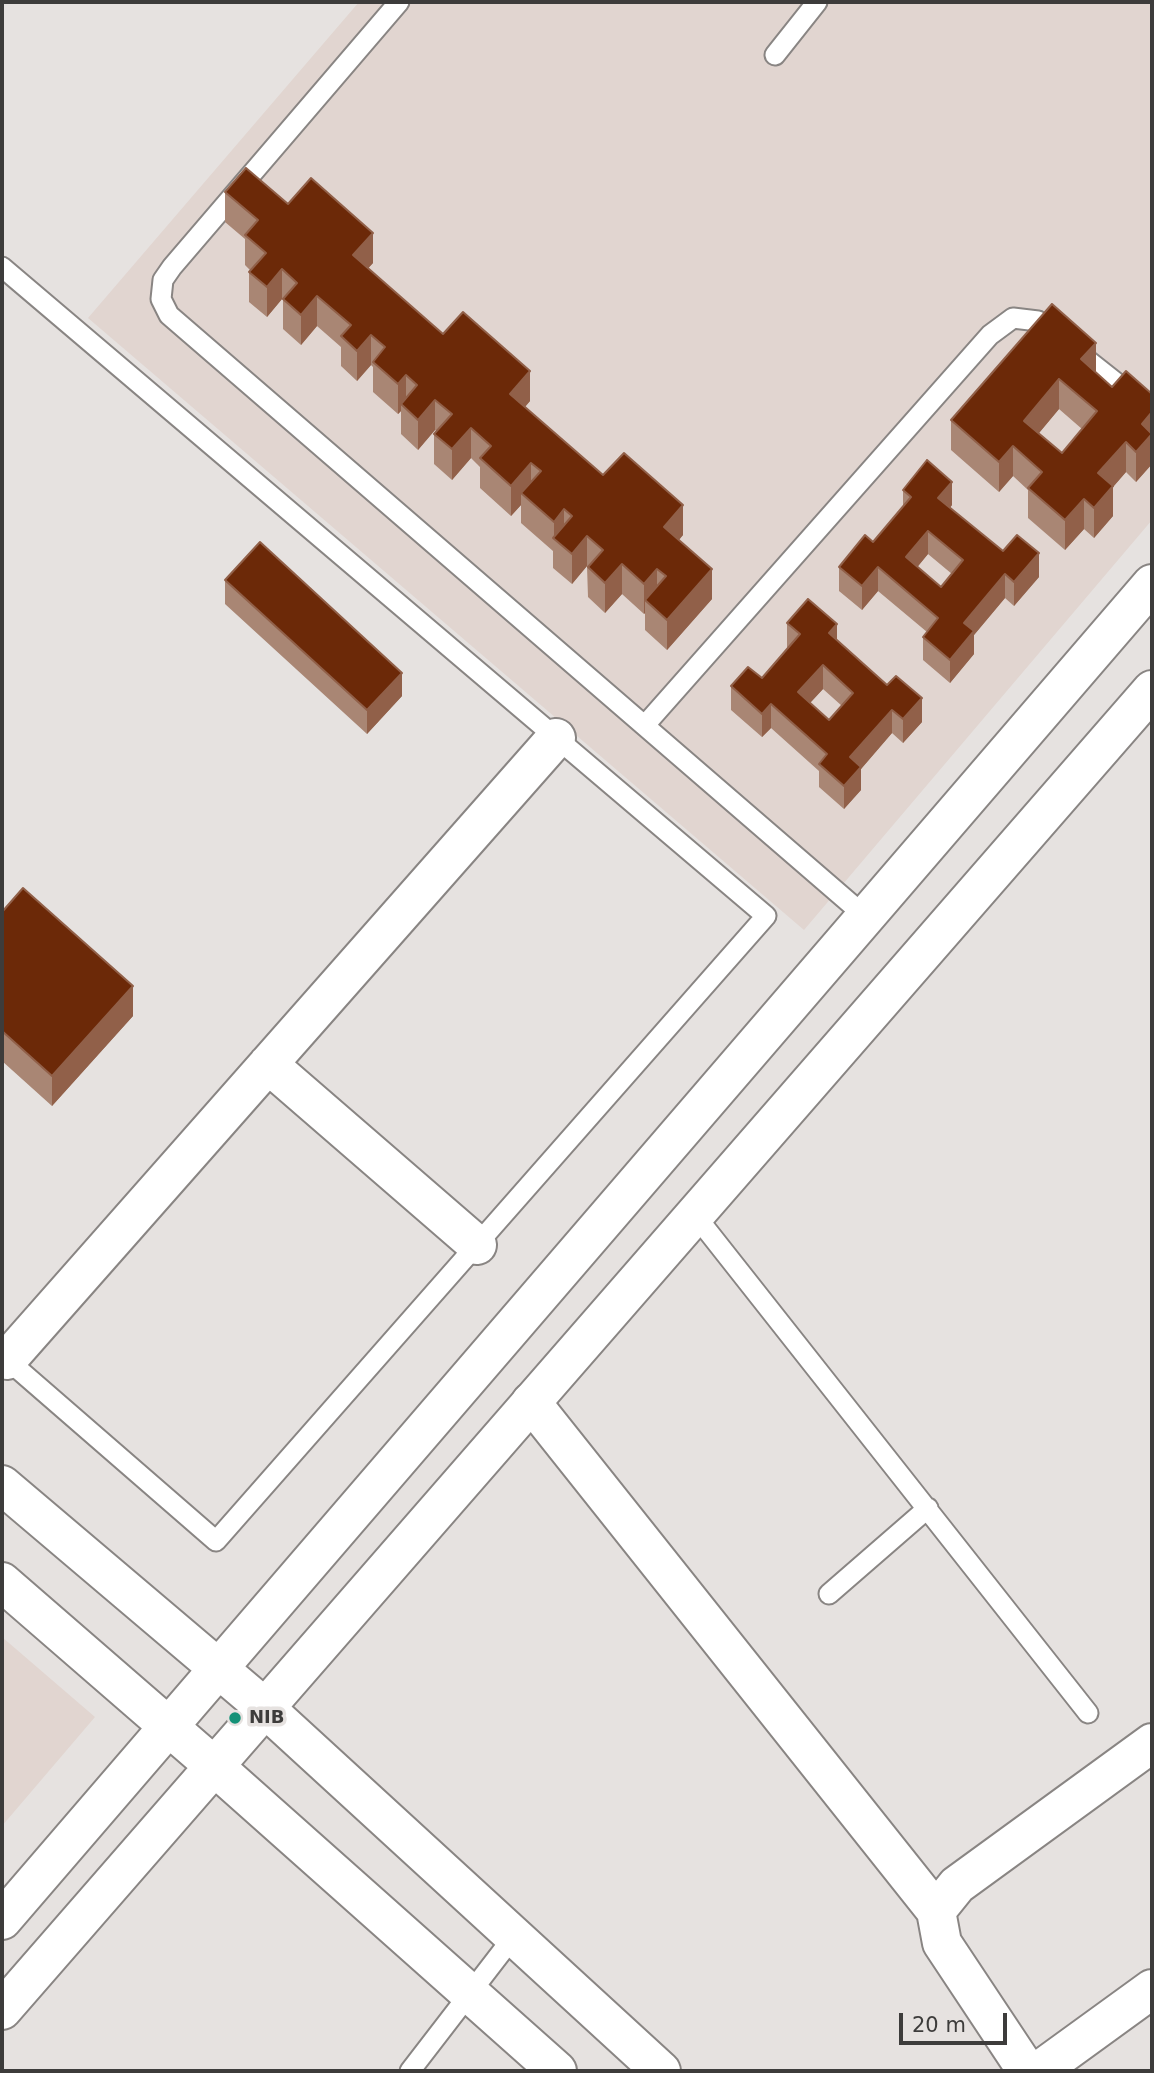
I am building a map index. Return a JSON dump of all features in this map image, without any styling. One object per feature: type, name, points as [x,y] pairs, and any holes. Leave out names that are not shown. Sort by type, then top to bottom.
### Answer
[{"type":"street","points":[[2,1920],[1152,584]]},
{"type":"street","points":[[2,2010],[695,1215],[1148,704]]},
{"type":"street","points":[[4,1358],[556,738]]},
{"type":"street","points":[[268,1064],[477,1245]]},
{"type":"street","points":[[531,1402],[936,1911],[942,1943],[1027,2071]]},
{"type":"street","points":[[2,1485],[265,1708],[661,2071]]},
{"type":"street","points":[[2,1582],[557,2071]]},
{"type":"street","points":[[936,1911],[957,1885],[1152,1743]]},
{"type":"street","points":[[1039,2071],[1152,1989]]},
{"type":"lane","points":[[399,2],[172,267],[163,280],[161,299],[169,315],[866,917]]},
{"type":"lane","points":[[775,55],[817,2]]},
{"type":"lane","points":[[2,268],[766,916],[216,1541],[4,1358]]},
{"type":"lane","points":[[645,725],[990,335],[1013,318],[1038,321],[1152,411]]},
{"type":"lane","points":[[695,1215],[1088,1713]]},
{"type":"lane","points":[[830,1594],[928,1508]]},
{"type":"lane","points":[[410,2071],[514,1937]]},
{"type":"shaded area","points":[[359,2],[1152,2],[1152,520],[804,930],[88,318]]},
{"type":"shaded area","points":[[2,1637],[95,1717],[2,1826]]},
{"type":"building","points":[[246,168],[288,204],[311,178],[373,233],[353,255],[443,334],[463,312],[530,371],[510,394],[603,475],[624,453],[683,505],[664,527],[712,569],[667,620],[645,600],[666,576],[657,569],[644,584],[622,564],[605,583],[588,567],[603,550],[587,536],[572,554],[553,538],[572,516],[564,509],[554,522],[521,493],[541,471],[531,463],[511,486],[480,458],[491,446],[471,428],[452,449],[434,434],[452,414],[435,400],[418,420],[401,404],[417,385],[406,375],[398,384],[373,362],[385,347],[371,335],[357,351],[341,336],[351,325],[317,296],[301,315],[283,299],[297,283],[282,269],[267,287],[249,272],[266,253],[245,235],[258,220],[225,192]]},
{"type":"building","points":[[1052,304],[1096,343],[1081,359],[1112,387],[1126,371],[1152,394],[1152,412],[1142,424],[1152,434],[1136,452],[1126,442],[1098,473],[1113,486],[1094,508],[1084,499],[1065,520],[1028,488],[1042,472],[1013,446],[999,462],[951,420]],"holes":[[[1059,379],[1097,411],[1062,453],[1024,421]]]},
{"type":"building","points":[[927,460],[952,482],[938,498],[1003,551],[1017,535],[1039,553],[1014,582],[1005,574],[964,623],[974,631],[950,660],[923,637],[938,618],[878,567],[862,586],[839,567],[865,535],[873,542],[911,497],[903,490]],"holes":[[[928,531],[963,560],[941,587],[906,557]]]},
{"type":"building","points":[[260,542],[402,673],[367,710],[225,580]]},
{"type":"building","points":[[808,599],[837,624],[829,633],[887,685],[896,676],[922,698],[903,719],[892,710],[850,757],[861,767],[844,786],[819,764],[827,754],[771,704],[762,714],[731,686],[748,667],[762,678],[800,634],[787,623]],"holes":[[[823,665],[853,693],[829,720],[798,692]]]},
{"type":"building","points":[[23,888],[133,986],[52,1076],[2,1031],[2,912]]},
{"type":"place","name":"NIB","points":[[235,1718]]}]
